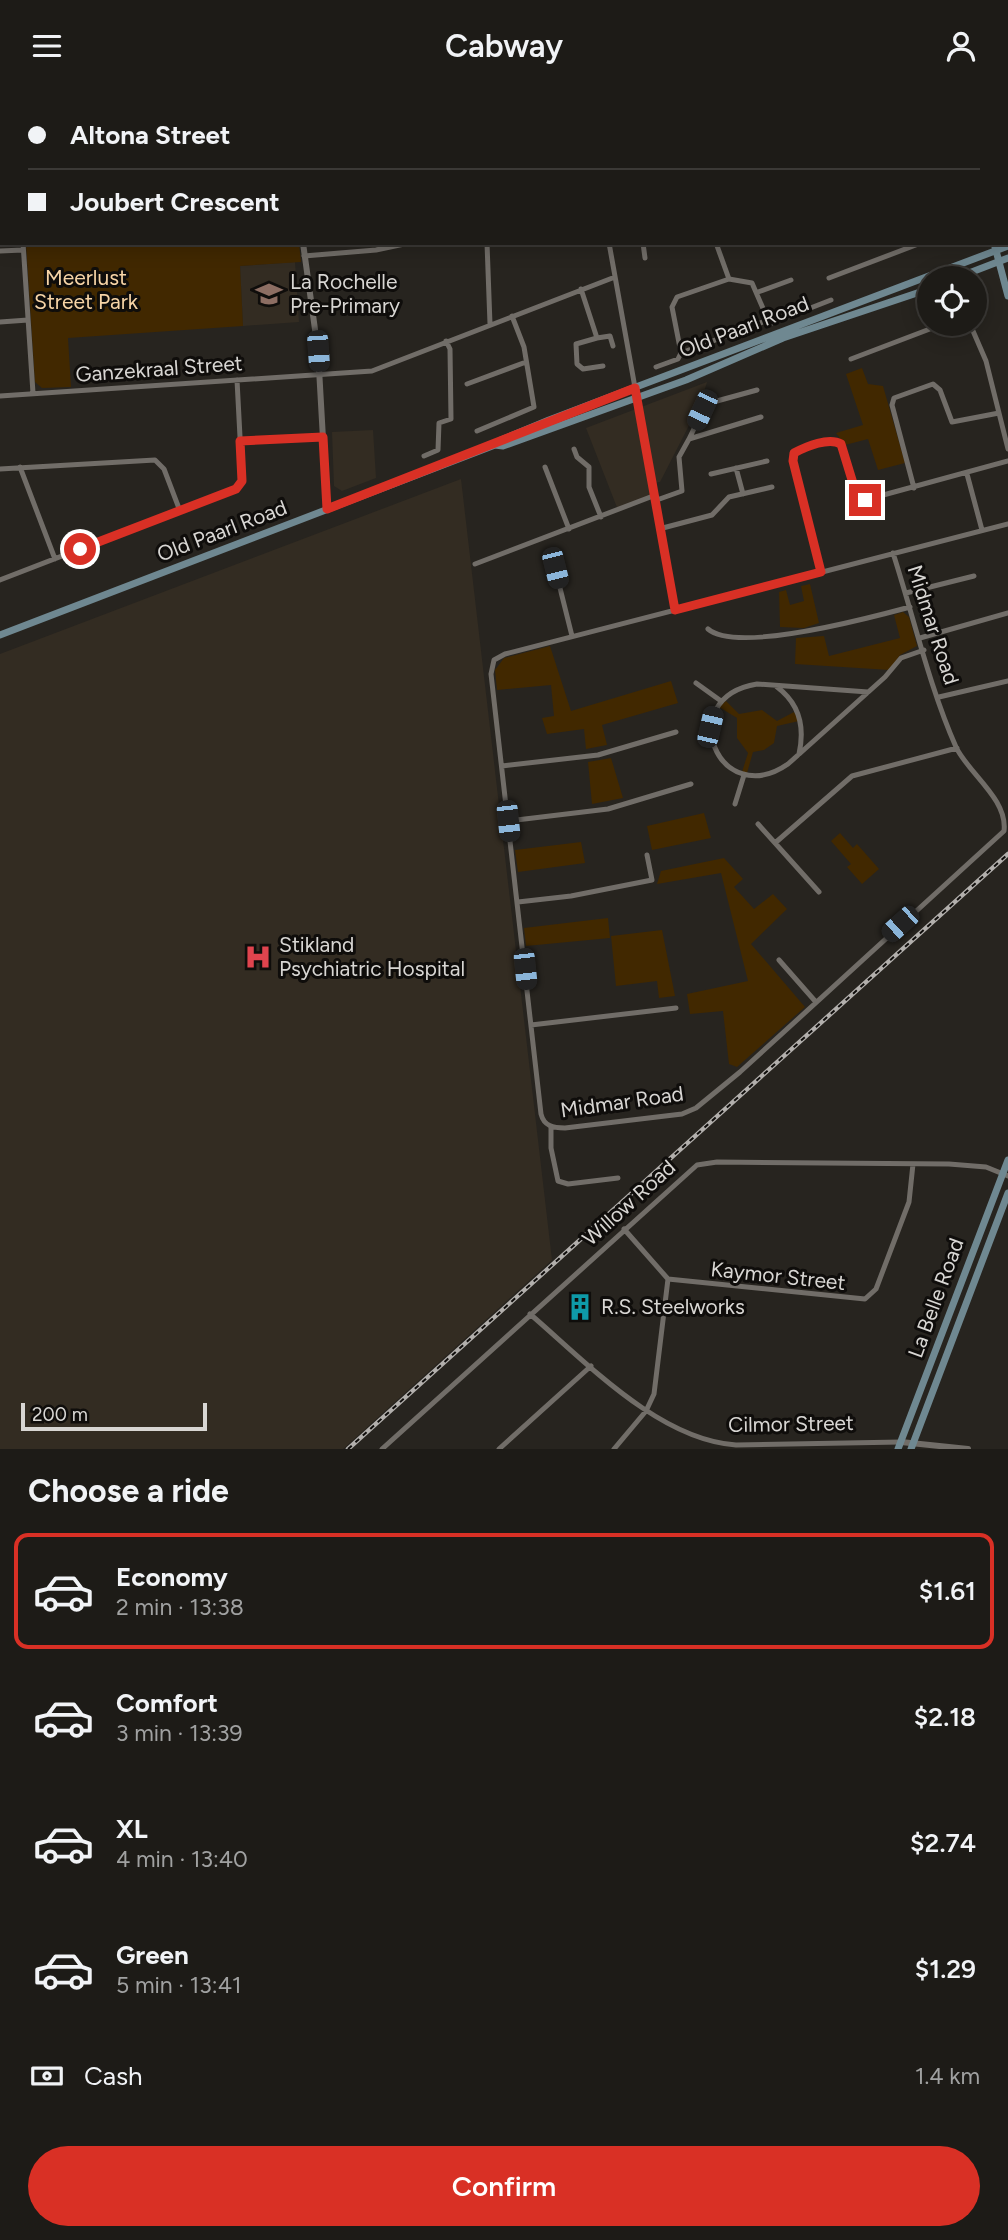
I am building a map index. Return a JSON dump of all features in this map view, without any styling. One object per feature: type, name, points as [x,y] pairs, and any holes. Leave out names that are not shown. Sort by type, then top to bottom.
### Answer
[{"type":"main road","name":"Old Paarl Road","points":[[495,445],[505,437],[995,247],[1007,245]]},
{"type":"main road","points":[[995,247],[1008,296]]},
{"type":"main road","points":[[987,266],[1008,258]]},
{"type":"main road","name":"Old Paarl Road","points":[[0,635],[495,445],[515,442],[636,398],[783,338],[917,293]]},
{"type":"main road","name":"La Belle Road","points":[[899,1445],[1005,1174],[1008,1160]]},
{"type":"main road","name":"La Belle Road","points":[[912,1446],[1008,1193]]},
{"type":"street","points":[[303,245],[320,375],[327,509]]},
{"type":"street","points":[[304,256],[376,250],[400,245]]},
{"type":"street","points":[[487,245],[490,324]]},
{"type":"street","points":[[609,245],[675,610]]},
{"type":"street","points":[[643,245],[645,258]]},
{"type":"street","points":[[717,245],[729,279]]},
{"type":"street","points":[[0,251],[23,246],[33,393]]},
{"type":"street","points":[[829,278],[907,246]]},
{"type":"street","name":"Ganzekraal Street","points":[[0,395],[372,371],[615,277]]},
{"type":"street","points":[[656,367],[678,359],[681,353],[672,301],[729,279],[753,284],[768,320],[772,323],[831,300]]},
{"type":"street","points":[[758,292],[791,280]]},
{"type":"street","points":[[581,289],[597,338]]},
{"type":"street","points":[[477,431],[534,407],[526,362],[512,316]]},
{"type":"street","points":[[0,322],[28,320]]},
{"type":"street","points":[[681,353],[768,320]]},
{"type":"street","points":[[852,359],[917,334]]},
{"type":"street","points":[[603,366],[583,369],[577,364],[576,344],[610,336],[613,346]]},
{"type":"street","points":[[975,336],[986,361],[1008,449]]},
{"type":"street","points":[[424,456],[438,450],[439,423],[452,418],[450,349],[446,341]]},
{"type":"street","points":[[467,384],[526,362]]},
{"type":"street","points":[[0,580],[239,487],[242,478],[237,380]]},
{"type":"street","points":[[914,488],[892,405],[894,398],[933,384],[940,390],[952,422],[999,412]]},
{"type":"street","points":[[475,564],[601,517],[682,491],[680,457],[706,404],[757,390]]},
{"type":"street","points":[[689,439],[761,417]]},
{"type":"street","points":[[240,441],[323,437]]},
{"type":"street","points":[[821,572],[793,456],[803,448],[831,441],[838,442],[860,498],[870,500],[1008,461]]},
{"type":"street","points":[[575,449],[577,457],[589,467],[589,487],[601,517]]},
{"type":"street","points":[[0,469],[155,460],[164,469],[180,511]]},
{"type":"street","points":[[711,474],[767,461]]},
{"type":"street","points":[[20,467],[55,559]]},
{"type":"street","points":[[545,467],[569,529]]},
{"type":"street","points":[[736,468],[743,494]]},
{"type":"street","points":[[967,474],[982,530]]},
{"type":"street","points":[[659,529],[712,515],[726,499],[772,487]]},
{"type":"street","name":"Midmar Road","points":[[893,554],[957,748],[1003,804],[1008,818],[1004,831],[740,1072],[689,1111],[565,1128],[551,1127],[542,1117],[491,674],[494,660],[505,654],[572,636],[1008,524]]},
{"type":"street","points":[[555,568],[572,636]]},
{"type":"street","points":[[906,593],[974,576]]},
{"type":"street","points":[[708,629],[722,636],[802,634],[910,607]]},
{"type":"street","points":[[920,638],[1008,613]]},
{"type":"street","points":[[868,692],[743,687],[721,701],[710,727],[714,749],[727,766],[744,775],[770,775],[799,754],[868,692],[901,658],[924,649]]},
{"type":"street","points":[[939,697],[1008,681]]},
{"type":"street","points":[[696,683],[721,701]]},
{"type":"street","points":[[778,687],[787,693],[798,711],[803,731],[799,754]]},
{"type":"street","points":[[502,766],[598,755],[676,732]]},
{"type":"street","points":[[775,843],[851,776],[957,748]]},
{"type":"street","points":[[735,804],[744,775]]},
{"type":"street","points":[[508,821],[608,809],[691,785]]},
{"type":"street","points":[[758,824],[819,892]]},
{"type":"street","points":[[518,902],[571,896],[652,880],[647,855]]},
{"type":"street","points":[[779,960],[815,1001]]},
{"type":"street","points":[[531,1025],[676,1008]]},
{"type":"street","points":[[551,1127],[551,1147],[558,1181],[568,1184],[618,1178]]},
{"type":"street","name":"Willow Road","points":[[382,1449],[691,1168],[702,1163],[978,1166],[1005,1174]]},
{"type":"street","name":"Kaymor Street","points":[[668,1279],[865,1299],[877,1289],[909,1202],[913,1164]]},
{"type":"street","points":[[614,1449],[646,1411],[654,1394],[668,1279],[624,1229]]},
{"type":"street","name":"Cilmor Street","points":[[530,1314],[646,1411],[695,1436],[724,1444],[899,1445],[968,1449]]},
{"type":"street","points":[[499,1449],[591,1366]]},
{"type":"shaded area","name":"La Rochelle Pre-Primary","points":[[295,262],[299,322],[243,326],[240,266]]},
{"type":"shaded area","points":[[707,382],[701,402],[660,482],[653,483],[655,497],[618,510],[586,428]]},
{"type":"shaded area","points":[[373,430],[376,478],[342,491],[334,486],[332,432]]},
{"type":"shaded area","name":"Stikland Psychiatric Hospital","points":[[461,479],[552,1260],[343,1449],[0,1449],[0,654]]},
{"type":"green space","name":"Meerlust Street Park","points":[[26,245],[299,245],[301,262],[240,266],[243,326],[68,338],[71,387],[42,388],[35,382]]},
{"type":"green space","points":[[862,368],[868,384],[883,386],[905,463],[878,470],[868,439],[845,445],[836,433],[863,425],[846,374]]},
{"type":"green space","points":[[810,584],[819,623],[804,628],[780,627],[779,592],[786,590],[790,605],[804,601],[801,586]]},
{"type":"green space","points":[[903,612],[909,617],[917,646],[900,655],[890,670],[795,664],[796,638],[824,636],[829,656],[900,638],[894,615]]},
{"type":"green space","points":[[550,646],[571,711],[671,681],[678,703],[602,725],[607,745],[586,749],[584,729],[547,734],[542,718],[554,716],[551,685],[497,690],[495,670],[504,658]]},
{"type":"green space","points":[[726,701],[739,714],[762,710],[777,721],[794,712],[799,721],[777,726],[774,743],[764,750],[753,752],[747,773],[742,772],[748,753],[737,738],[737,718],[719,707]]},
{"type":"green space","points":[[611,758],[623,798],[592,804],[588,762]]},
{"type":"green space","points":[[704,813],[711,838],[652,850],[647,826]]},
{"type":"green space","points":[[840,833],[853,848],[857,844],[879,869],[862,884],[847,867],[851,864],[831,841]]},
{"type":"green space","points":[[581,842],[585,863],[518,872],[515,850]]},
{"type":"green space","points":[[724,858],[743,879],[734,887],[754,909],[773,894],[787,909],[751,944],[805,1007],[737,1067],[729,1064],[723,1011],[690,1014],[687,994],[748,981],[721,873],[657,884],[661,871]]},
{"type":"green space","points":[[608,918],[610,938],[526,946],[524,928]]},
{"type":"green space","points":[[662,930],[675,996],[659,998],[657,981],[616,986],[611,936]]},
{"type":"railway","points":[[348,1449],[1008,854]]},
{"type":"place","name":"La Rochelle Pre-Primary","points":[[269,294]]},
{"type":"place","name":"Stikland Psychiatric Hospital","points":[[258,957]]},
{"type":"place","name":"R.S. Steelworks","points":[[580,1307]]},
{"type":"route","points":[[80,549],[236,489],[242,481],[240,441],[323,437],[327,509],[635,388],[675,610],[821,572],[793,461],[794,453],[800,449],[831,441],[841,444],[856,493],[865,500]]}]
